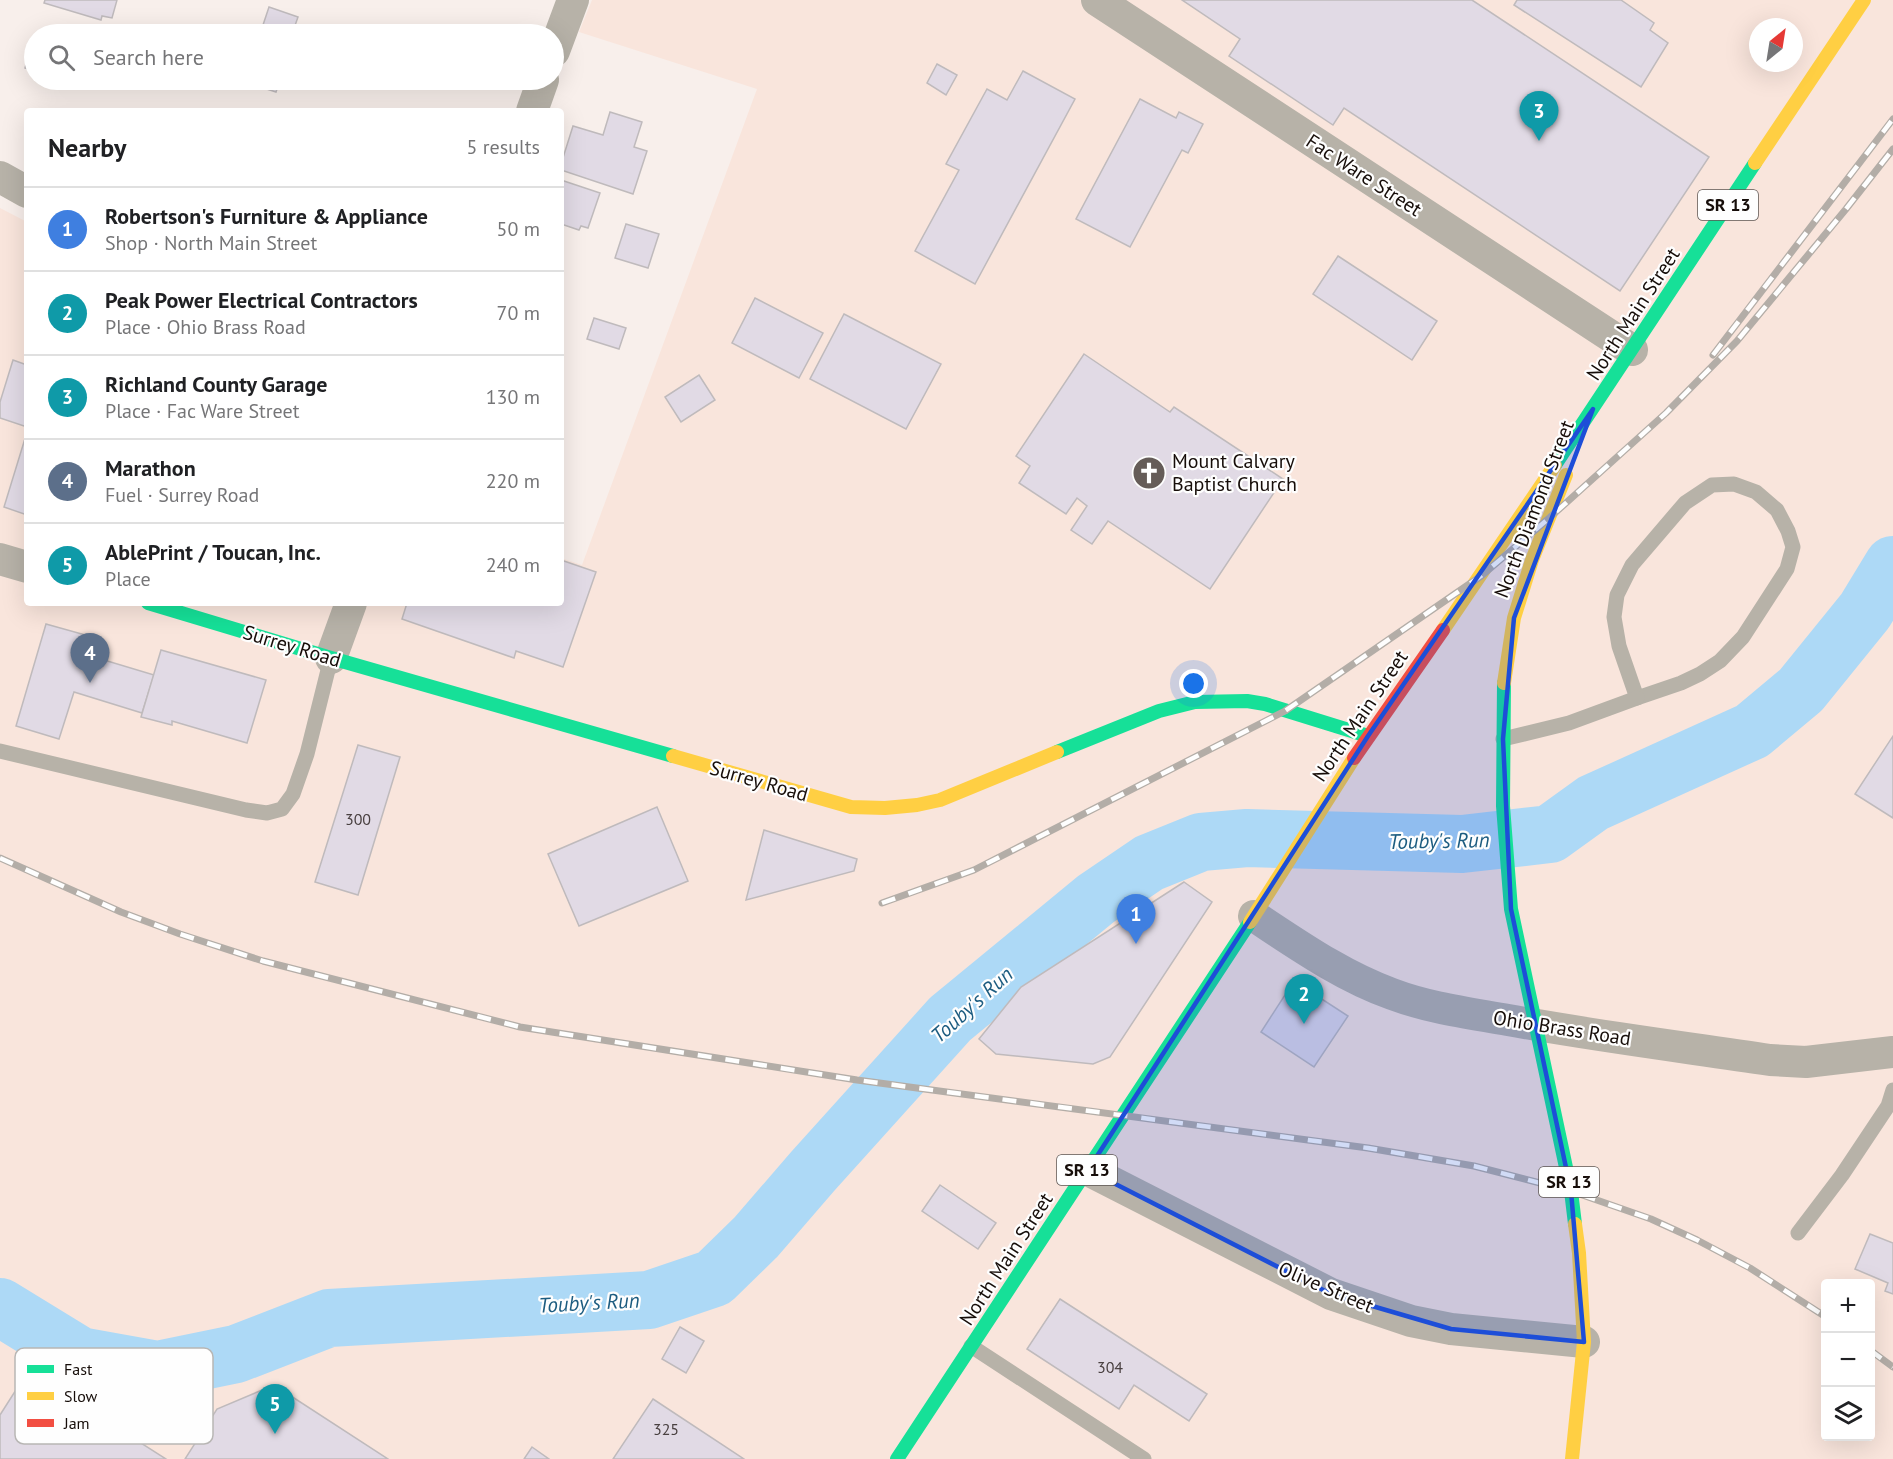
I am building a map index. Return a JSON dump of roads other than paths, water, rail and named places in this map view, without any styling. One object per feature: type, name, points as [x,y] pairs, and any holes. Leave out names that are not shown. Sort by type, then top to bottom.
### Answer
[{"type":"main road","name":"North Main Street","points":[[897,1459],[1254,916],[1368,736],[1481,576],[1864,0]]},
{"type":"main road","name":"North Diamond Street","points":[[1535,1025],[1511,909],[1503,806],[1504,682],[1514,618],[1532,560],[1593,409]]},
{"type":"main road","name":"Surrey Road","points":[[158,606],[851,807],[882,810],[914,807],[940,800],[1159,711],[1195,702],[1246,701],[1265,704],[1368,736]]},
{"type":"main road","name":"SR 13","points":[[1535,1025],[1571,1191],[1579,1253],[1584,1342],[1572,1459]]},
{"type":"street","points":[[564,24],[573,0]]},
{"type":"street","name":"Fac Ware Street","points":[[1096,0],[1632,350]]},
{"type":"street","points":[[532,108],[539,90]]},
{"type":"street","points":[[0,177],[24,190]]},
{"type":"street","points":[[0,559],[24,566]]},
{"type":"street","points":[[331,658],[350,606]]},
{"type":"street","name":"Ohio Brass Road","points":[[1254,916],[1346,974],[1392,994],[1429,1006],[1535,1025],[1770,1060],[1806,1062],[1893,1052]]},
{"type":"street","name":"Olive Street","points":[[1088,1170],[1330,1294],[1411,1321],[1451,1329],[1584,1342]]},
{"type":"lane","points":[[1503,739],[1569,723],[1681,683],[1720,661],[1743,637],[1787,569],[1793,547],[1777,510],[1756,492],[1734,484],[1712,485],[1685,503],[1632,565],[1617,595],[1614,617],[1619,646],[1637,698]]},
{"type":"lane","points":[[0,751],[246,810],[267,813],[282,809],[293,794],[307,754],[331,658]]},
{"type":"lane","points":[[1798,1233],[1842,1175],[1882,1116],[1893,1090]]},
{"type":"lane","points":[[971,1346],[1144,1459]]},
{"type":"waterway","name":"Touby's Run","points":[[213,1359],[236,1354],[329,1318],[649,1300],[714,1278],[756,1237],[950,1019],[1096,899],[1149,863],[1201,842],[1247,838],[1462,844],[1550,834],[1593,803],[1752,731],[1801,690],[1865,611],[1893,565]]},
{"type":"waterway","name":"Touby's Run","points":[[0,1307],[67,1348]]},
{"type":"railway","points":[[1713,355],[1893,119]]},
{"type":"railway","points":[[882,903],[974,870],[1285,711],[1481,576],[1666,413],[1737,341],[1893,149]]},
{"type":"railway","points":[[0,858],[121,912],[263,961],[520,1027],[857,1080],[1368,1148],[1474,1166],[1571,1191],[1651,1219],[1750,1268],[1821,1314]]},
{"type":"railway","points":[[1875,1354],[1893,1367]]},
{"type":"place","name":"Richland County Garage","points":[[1539,141]]},
{"type":"place","name":"Mount Calvary Baptist Church","points":[[1149,473]]},
{"type":"place","name":"Marathon","points":[[90,683]]},
{"type":"place","name":"Robertson's Furniture & Appliance","points":[[1136,944]]},
{"type":"place","name":"Peak Power Electrical Contractors","points":[[1304,1024]]},
{"type":"place","name":"AblePrint / Toucan, Inc.","points":[[275,1434]]}]
